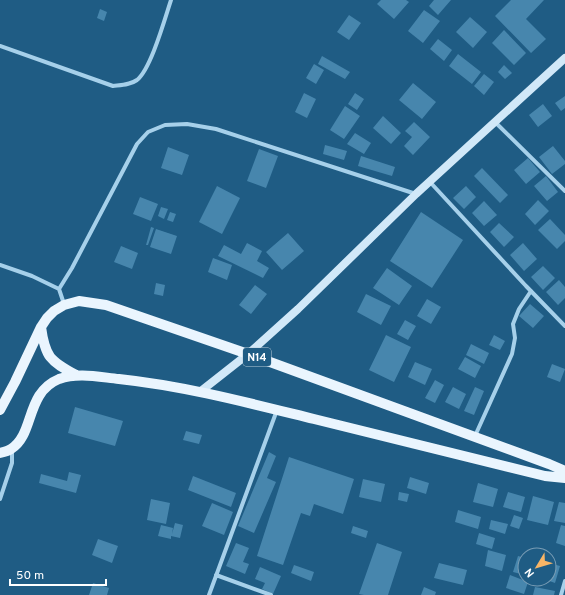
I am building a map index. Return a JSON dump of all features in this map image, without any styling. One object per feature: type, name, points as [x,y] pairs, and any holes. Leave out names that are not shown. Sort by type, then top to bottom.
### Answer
[{"type":"main road","points":[[201,391],[248,354],[298,309],[416,194],[565,58]]},
{"type":"main road","name":"N14","points":[[0,410],[41,327],[54,311],[64,305],[79,301],[106,305],[248,354],[565,471]]},
{"type":"main road","points":[[41,327],[43,343],[48,356],[59,366],[76,375]]},
{"type":"main road","points":[[0,453],[12,449],[20,440],[42,390],[58,379],[76,375],[134,380],[201,391],[538,474],[565,478]]},
{"type":"street","points":[[0,46],[113,86],[125,85],[137,80],[148,65],[171,0]]},
{"type":"street","points":[[495,122],[565,191]]},
{"type":"street","points":[[59,289],[72,268],[137,144],[148,132],[165,125],[187,124],[216,129],[416,194]]},
{"type":"street","points":[[430,182],[530,291],[565,326]]},
{"type":"street","points":[[0,264],[32,276],[59,289],[64,305]]},
{"type":"street","points":[[475,437],[512,354],[515,338],[513,324],[519,309],[530,291]]},
{"type":"street","points":[[209,595],[277,410]]},
{"type":"street","points":[[0,499],[12,463],[12,449]]},
{"type":"street","points":[[216,575],[271,595]]},
{"type":"street","points":[[561,595],[565,581]]},
{"type":"building","points":[[381,0],[406,0],[409,2],[394,19],[377,4]]},
{"type":"building","points":[[434,0],[451,0],[438,15],[429,6]]},
{"type":"building","points":[[511,0],[544,0],[526,19],[546,39],[531,53],[495,16]]},
{"type":"building","points":[[100,9],[107,12],[104,21],[97,18]]},
{"type":"building","points":[[424,10],[440,21],[423,43],[408,31]]},
{"type":"building","points":[[349,15],[361,23],[349,40],[337,32]]},
{"type":"building","points":[[470,17],[487,32],[473,48],[456,32]]},
{"type":"building","points":[[504,30],[526,53],[514,65],[492,43]]},
{"type":"building","points":[[438,39],[452,50],[444,61],[430,49]]},
{"type":"building","points":[[458,54],[481,72],[472,84],[449,66]]},
{"type":"building","points":[[322,56],[350,72],[345,79],[318,64]]},
{"type":"building","points":[[314,64],[324,70],[316,84],[306,78]]},
{"type":"building","points":[[504,65],[512,73],[505,79],[498,72]]},
{"type":"building","points":[[484,74],[494,82],[484,95],[474,86]]},
{"type":"building","points":[[413,83],[436,102],[422,119],[399,100]]},
{"type":"building","points":[[304,93],[316,99],[307,118],[295,112]]},
{"type":"building","points":[[355,93],[364,99],[357,110],[348,104]]},
{"type":"building","points":[[565,96],[565,108],[561,111],[555,103]]},
{"type":"building","points":[[543,104],[552,116],[538,127],[529,115]]},
{"type":"building","points":[[345,106],[360,116],[344,139],[330,130]]},
{"type":"building","points":[[383,116],[401,133],[391,144],[373,128]]},
{"type":"building","points":[[414,122],[430,137],[413,155],[404,146],[412,137],[405,131]]},
{"type":"building","points":[[355,133],[371,143],[364,154],[347,144]]},
{"type":"building","points":[[325,145],[347,151],[344,160],[323,154]]},
{"type":"building","points":[[553,146],[565,161],[565,164],[552,174],[539,157]]},
{"type":"building","points":[[168,147],[189,155],[182,175],[161,168]]},
{"type":"building","points":[[259,149],[278,156],[266,188],[247,181]]},
{"type":"building","points":[[361,156],[395,167],[392,176],[358,166]]},
{"type":"building","points":[[528,158],[540,172],[526,184],[514,170]]},
{"type":"building","points":[[482,168],[508,195],[500,203],[474,176]]},
{"type":"building","points":[[546,176],[558,192],[547,201],[534,186]]},
{"type":"building","points":[[217,186],[240,198],[222,234],[199,222]]},
{"type":"building","points":[[466,186],[476,197],[464,209],[453,198]]},
{"type":"building","points":[[140,197],[158,204],[151,221],[133,214]]},
{"type":"building","points":[[538,200],[549,211],[535,225],[525,214]]},
{"type":"building","points":[[484,201],[497,215],[484,226],[472,213]]},
{"type":"building","points":[[161,207],[168,209],[164,219],[158,216]]},
{"type":"building","points":[[170,212],[176,214],[173,222],[167,220]]},
{"type":"building","points":[[421,212],[463,240],[432,288],[390,261]]},
{"type":"building","points":[[550,219],[565,235],[565,241],[557,249],[538,230]]},
{"type":"building","points":[[499,223],[514,237],[504,247],[490,232]]},
{"type":"building","points":[[151,227],[154,228],[148,245],[146,245]]},
{"type":"building","points":[[156,229],[177,236],[171,254],[150,247]]},
{"type":"building","points":[[288,233],[304,251],[282,270],[266,252]]},
{"type":"building","points":[[247,243],[262,251],[257,261],[269,268],[263,278],[218,256],[224,245],[241,254]]},
{"type":"building","points":[[523,243],[537,259],[524,271],[510,255]]},
{"type":"building","points":[[121,246],[138,253],[132,269],[114,262]]},
{"type":"building","points":[[213,258],[232,265],[227,280],[208,272]]},
{"type":"building","points":[[543,266],[555,278],[543,290],[531,277]]},
{"type":"building","points":[[387,268],[412,286],[399,305],[373,288]]},
{"type":"building","points":[[559,280],[565,287],[565,298],[558,305],[546,292]]},
{"type":"building","points":[[156,283],[165,285],[163,296],[154,294]]},
{"type":"building","points":[[255,285],[267,294],[251,314],[239,305]]},
{"type":"building","points":[[366,294],[391,306],[381,325],[357,312]]},
{"type":"building","points":[[427,299],[441,307],[431,324],[417,316]]},
{"type":"building","points":[[530,304],[544,316],[533,328],[519,316]]},
{"type":"building","points":[[405,320],[416,326],[408,340],[397,334]]},
{"type":"building","points":[[386,335],[411,347],[394,382],[369,370]]},
{"type":"building","points":[[494,335],[505,341],[500,350],[489,345]]},
{"type":"building","points":[[471,344],[489,353],[484,364],[466,355]]},
{"type":"building","points":[[465,357],[481,366],[475,378],[458,369]]},
{"type":"building","points":[[415,362],[432,369],[425,385],[408,377]]},
{"type":"building","points":[[552,364],[565,369],[560,382],[547,377]]},
{"type":"building","points":[[435,380],[444,385],[435,403],[425,398]]},
{"type":"building","points":[[453,387],[466,394],[459,409],[445,402]]},
{"type":"building","points":[[475,387],[484,391],[474,415],[464,411]]},
{"type":"building","points":[[75,407],[123,421],[115,446],[68,433]]},
{"type":"building","points":[[186,431],[202,435],[199,444],[183,440]]},
{"type":"building","points":[[269,452],[276,456],[267,478],[276,482],[254,533],[238,526]]},
{"type":"building","points":[[289,457],[354,479],[343,514],[314,504],[310,516],[301,513],[283,565],[257,556]]},
{"type":"building","points":[[69,472],[81,475],[76,493],[39,483],[41,474],[67,481]]},
{"type":"building","points":[[193,476],[236,493],[231,507],[188,490]]},
{"type":"building","points":[[410,477],[429,483],[426,494],[407,488]]},
{"type":"building","points":[[363,479],[385,484],[381,502],[359,497]]},
{"type":"building","points":[[478,483],[498,489],[493,507],[473,502]]},
{"type":"building","points":[[399,492],[409,494],[407,502],[398,500]]},
{"type":"building","points":[[508,492],[525,497],[521,512],[503,507]]},
{"type":"building","points":[[533,496],[554,502],[548,525],[527,520]]},
{"type":"building","points":[[151,499],[170,503],[166,524],[147,520]]},
{"type":"building","points":[[559,502],[565,503],[565,523],[554,521]]},
{"type":"building","points":[[212,503],[233,512],[224,535],[202,526]]},
{"type":"building","points":[[458,510],[481,517],[478,529],[455,522]]},
{"type":"building","points":[[514,515],[523,518],[519,529],[510,526]]},
{"type":"building","points":[[491,520],[508,524],[505,534],[489,529]]},
{"type":"building","points":[[175,523],[183,525],[180,538],[171,536],[171,539],[158,536],[161,525],[173,528],[172,534]]},
{"type":"building","points":[[561,525],[565,526],[565,546],[556,543]]},
{"type":"building","points":[[353,526],[368,531],[366,538],[351,533]]},
{"type":"building","points":[[479,533],[495,538],[492,549],[476,544]]},
{"type":"building","points":[[98,539],[118,546],[112,563],[92,555]]},
{"type":"building","points":[[236,543],[249,548],[243,562],[249,564],[245,574],[226,566]]},
{"type":"building","points":[[377,543],[402,552],[388,595],[359,594]]},
{"type":"building","points":[[488,550],[506,555],[502,571],[485,566]]},
{"type":"building","points":[[517,559],[517,573],[513,572]]},
{"type":"building","points":[[439,563],[467,570],[463,585],[434,578]]},
{"type":"building","points":[[294,565],[314,572],[311,581],[291,573]]},
{"type":"building","points":[[557,565],[560,566],[557,576]]},
{"type":"building","points":[[260,567],[281,576],[273,594],[262,589],[265,583],[255,579]]},
{"type":"building","points":[[510,575],[517,578],[517,587],[526,587],[524,594],[506,588]]},
{"type":"building","points":[[93,583],[109,588],[107,595],[89,595]]},
{"type":"building","points":[[424,587],[436,592],[435,595],[421,595]]},
{"type":"building","points":[[535,587],[555,591],[554,595],[533,595]]}]
